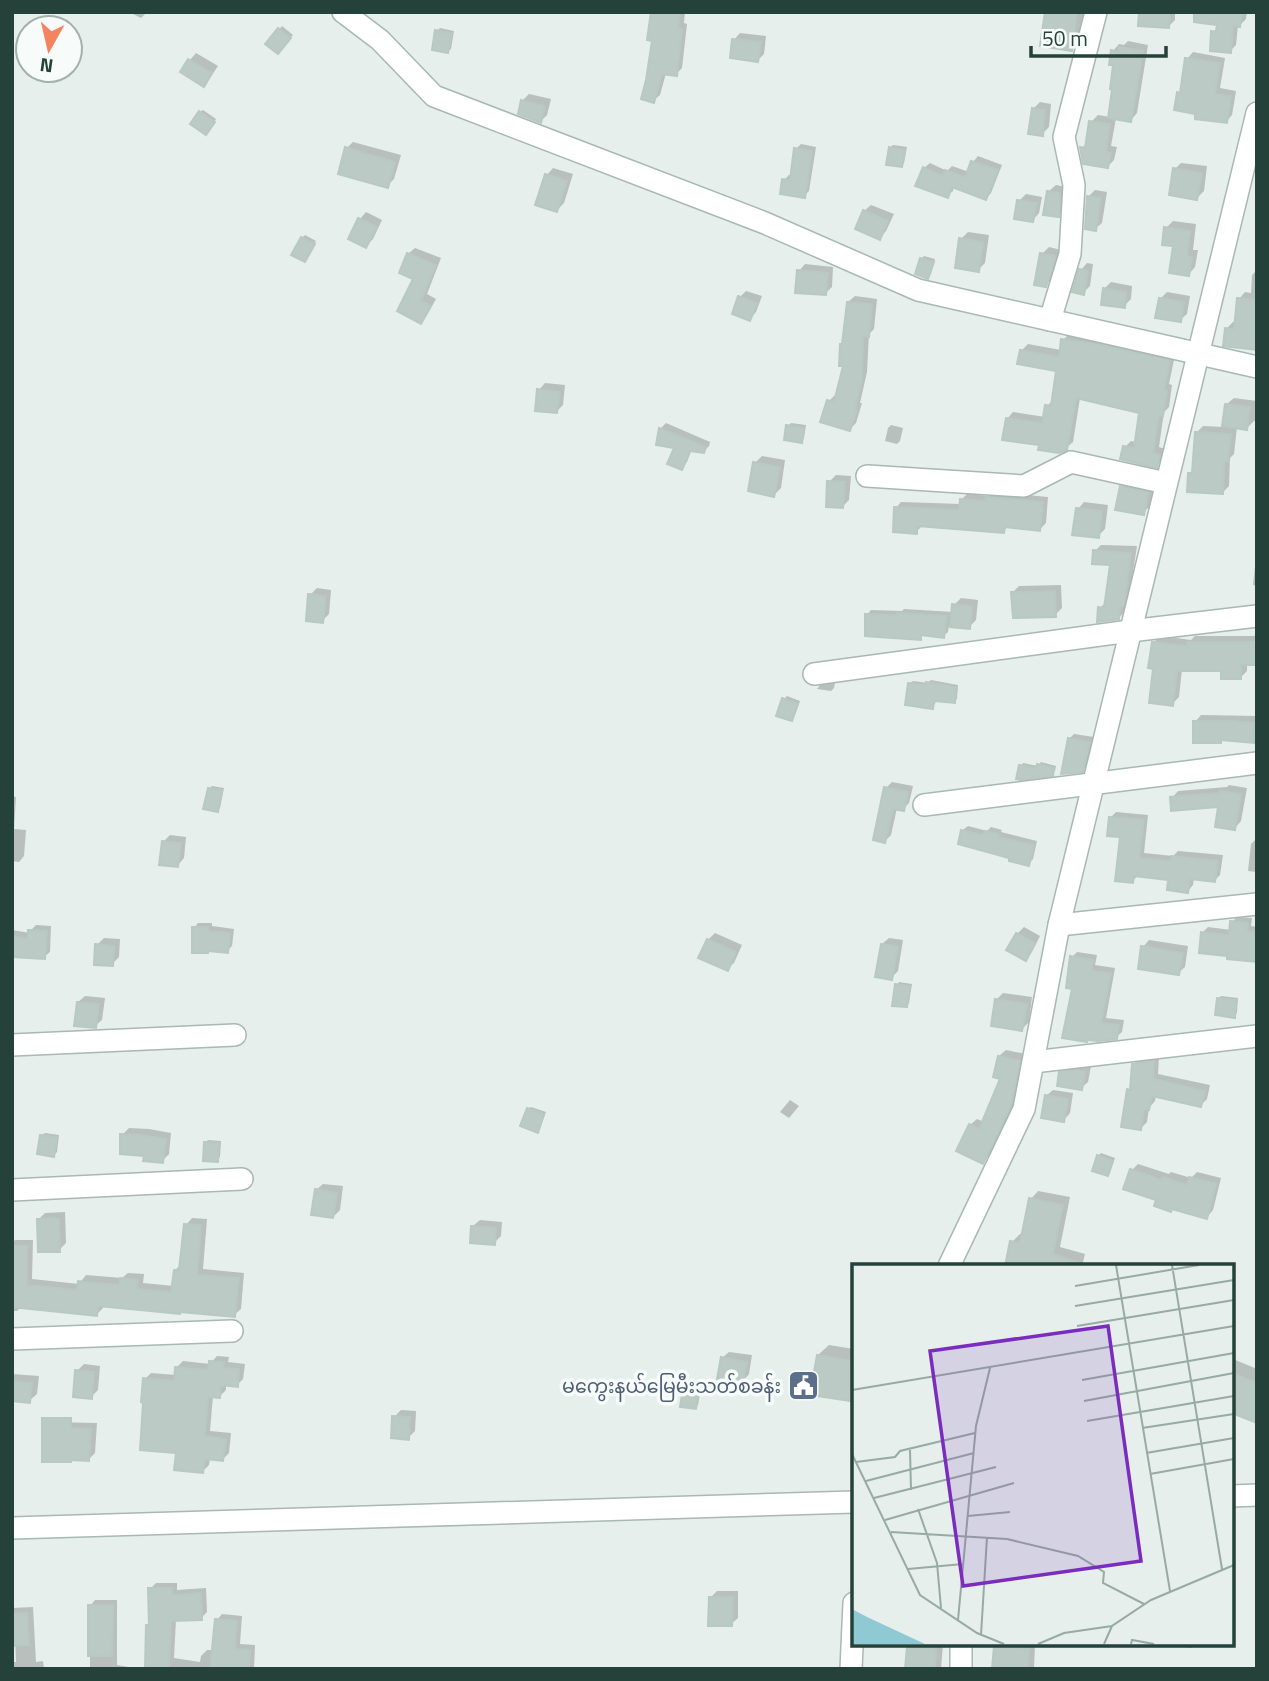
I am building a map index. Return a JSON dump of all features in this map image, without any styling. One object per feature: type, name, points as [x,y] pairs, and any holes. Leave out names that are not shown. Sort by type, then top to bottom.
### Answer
[{"type":"street","points":[[343,12],[380,40],[433,96],[765,223],[918,290],[1257,367]]},
{"type":"street","points":[[1050,320],[1070,254],[1074,185],[1063,137],[1096,12]]},
{"type":"street","points":[[950,1264],[1024,1110],[1059,925],[1198,354],[1251,157],[1257,113]]},
{"type":"street","points":[[867,475],[1024,486],[1071,462],[1166,482]]},
{"type":"street","points":[[814,674],[1257,616]]},
{"type":"street","points":[[924,805],[1257,763]]},
{"type":"street","points":[[1059,925],[1257,904]]},
{"type":"street","points":[[12,1045],[234,1035]]},
{"type":"street","points":[[1033,1062],[1257,1036]]},
{"type":"street","points":[[12,1190],[242,1179]]},
{"type":"street","points":[[12,1339],[232,1331]]},
{"type":"street","points":[[1234,1496],[1257,1495]]},
{"type":"street","points":[[12,1528],[852,1502]]},
{"type":"street","points":[[851,1669],[852,1646]]},
{"type":"street","points":[[961,1646],[961,1669]]},
{"type":"building","points":[[651,12],[680,12],[678,29],[682,29],[677,76],[662,74],[654,103],[641,99],[652,41],[647,40]]},
{"type":"building","points":[[1045,12],[1077,12],[1072,51],[1040,46]]},
{"type":"building","points":[[1139,12],[1170,12],[1169,28],[1138,26]]},
{"type":"building","points":[[1194,12],[1242,12],[1240,27],[1233,26],[1231,53],[1210,51],[1211,31],[1216,32],[1217,25],[1194,22]]},
{"type":"building","points":[[278,28],[291,38],[278,54],[265,44]]},
{"type":"building","points":[[435,30],[452,33],[448,53],[432,50]]},
{"type":"building","points":[[732,39],[761,42],[758,62],[730,58]]},
{"type":"building","points":[[1119,47],[1143,51],[1131,122],[1108,118],[1112,90],[1113,65],[1109,65],[1111,50],[1119,52]]},
{"type":"building","points":[[1185,58],[1220,63],[1215,94],[1231,96],[1227,123],[1195,119],[1195,114],[1174,110],[1177,92],[1180,93]]},
{"type":"building","points":[[188,59],[212,73],[204,87],[180,72]]},
{"type":"building","points":[[521,100],[545,106],[541,123],[518,114]]},
{"type":"building","points":[[1032,108],[1045,110],[1043,136],[1028,134]]},
{"type":"building","points":[[199,111],[215,122],[206,135],[190,124]]},
{"type":"building","points":[[1089,121],[1110,124],[1106,152],[1111,153],[1108,168],[1083,164],[1080,147],[1085,148]]},
{"type":"building","points":[[345,147],[395,162],[388,188],[338,174]]},
{"type":"building","points":[[889,147],[905,150],[902,167],[886,165]]},
{"type":"building","points":[[794,148],[812,151],[805,198],[780,194],[782,179],[790,180]]},
{"type":"building","points":[[971,161],[998,170],[986,200],[952,187],[948,198],[915,186],[923,167],[943,176],[945,170],[965,177]]},
{"type":"building","points":[[1173,168],[1202,173],[1197,200],[1169,195]]},
{"type":"building","points":[[545,174],[567,181],[557,212],[535,205]]},
{"type":"building","points":[[1047,191],[1060,193],[1059,217],[1043,215]]},
{"type":"building","points":[[1087,196],[1101,198],[1096,231],[1085,229]]},
{"type":"building","points":[[1017,200],[1037,203],[1033,222],[1014,219]]},
{"type":"building","points":[[863,210],[888,221],[880,240],[855,229]]},
{"type":"building","points":[[358,218],[377,227],[366,248],[348,239]]},
{"type":"building","points":[[1164,227],[1190,231],[1187,256],[1192,257],[1189,276],[1169,273],[1173,246],[1162,245]]},
{"type":"building","points":[[301,237],[315,244],[305,262],[291,255]]},
{"type":"building","points":[[959,238],[983,242],[979,272],[955,268]]},
{"type":"building","points":[[407,253],[436,265],[421,301],[431,306],[421,324],[397,311],[413,279],[399,273]]},
{"type":"building","points":[[1040,253],[1056,256],[1046,287],[1034,285]]},
{"type":"building","points":[[920,258],[934,262],[928,279],[915,274]]},
{"type":"building","points":[[1079,269],[1088,271],[1084,295],[1072,292]]},
{"type":"building","points":[[797,270],[828,273],[826,295],[795,293]]},
{"type":"building","points":[[1103,288],[1126,292],[1125,308],[1101,305]]},
{"type":"building","points":[[738,296],[757,303],[750,321],[732,314]]},
{"type":"building","points":[[1159,298],[1184,302],[1181,322],[1155,318]]},
{"type":"building","points":[[1237,298],[1257,300],[1257,350],[1223,346],[1225,328],[1234,329]]},
{"type":"building","points":[[847,302],[872,304],[869,337],[863,336],[862,380],[850,431],[820,422],[827,400],[834,402],[843,366],[839,366],[840,344]]},
{"type":"building","points":[[1061,339],[1170,361],[1164,390],[1167,391],[1163,416],[1159,415],[1153,453],[1160,455],[1157,468],[1120,459],[1123,446],[1134,448],[1139,413],[1076,398],[1067,450],[1059,453],[1038,450],[1039,445],[1002,440],[1006,418],[1042,423],[1045,405],[1051,406],[1056,371],[1017,364],[1020,350],[1059,357]]},
{"type":"building","points":[[537,389],[560,392],[557,413],[535,411]]},
{"type":"building","points":[[1225,404],[1250,407],[1247,430],[1222,426]]},
{"type":"building","points":[[786,425],[804,428],[802,443],[784,440]]},
{"type":"building","points":[[659,428],[706,447],[704,453],[690,451],[682,470],[667,464],[674,448],[656,445]]},
{"type":"building","points":[[1195,432],[1231,434],[1228,462],[1224,462],[1223,494],[1187,492],[1188,473],[1192,473]]},
{"type":"building","points":[[753,462],[780,467],[774,497],[748,491]]},
{"type":"building","points":[[827,481],[845,482],[843,508],[826,507]]},
{"type":"building","points":[[1120,486],[1148,492],[1144,515],[1115,510]]},
{"type":"building","points":[[986,497],[1043,502],[1040,531],[1005,527],[1004,533],[917,526],[917,534],[893,532],[894,507],[959,510],[960,499],[985,501]]},
{"type":"building","points":[[1076,508],[1102,511],[1099,538],[1072,535]]},
{"type":"building","points":[[1093,550],[1131,553],[1119,619],[1097,622],[1098,607],[1104,608],[1110,565],[1092,564]]},
{"type":"building","points":[[1055,591],[1056,617],[1013,618],[1011,592]]},
{"type":"building","points":[[308,594],[326,596],[323,623],[306,621]]},
{"type":"building","points":[[952,604],[972,606],[970,629],[950,627]]},
{"type":"building","points":[[865,614],[947,616],[944,638],[921,635],[921,640],[865,636]]},
{"type":"building","points":[[1152,642],[1187,646],[1187,642],[1257,642],[1257,665],[1241,665],[1241,679],[1221,679],[1221,671],[1177,671],[1173,706],[1149,703],[1153,669],[1148,668]]},
{"type":"building","points":[[926,682],[956,687],[955,703],[934,701],[933,709],[905,705],[908,683],[926,685]]},
{"type":"building","points":[[782,698],[798,704],[792,721],[776,716]]},
{"type":"building","points":[[1193,721],[1256,723],[1254,743],[1221,740],[1221,743],[1193,743]]},
{"type":"building","points":[[1068,738],[1090,742],[1083,772],[1061,774]]},
{"type":"building","points":[[1037,764],[1054,768],[1053,776],[1016,779],[1019,765],[1036,768]]},
{"type":"building","points":[[884,787],[908,792],[904,811],[893,809],[885,843],[873,840]]},
{"type":"building","points":[[208,788],[222,790],[218,812],[203,809]]},
{"type":"building","points":[[1220,791],[1241,794],[1235,830],[1215,827],[1218,807],[1171,811],[1170,797]]},
{"type":"building","points":[[1109,817],[1144,820],[1139,858],[1170,861],[1171,856],[1218,861],[1215,882],[1190,879],[1188,893],[1167,890],[1168,880],[1134,876],[1133,883],[1115,881],[1120,837],[1107,836]]},
{"type":"building","points":[[961,830],[983,835],[985,831],[998,834],[998,837],[1034,845],[1029,866],[958,844]]},
{"type":"building","points":[[162,841],[181,843],[178,867],[159,865]]},
{"type":"building","points":[[1230,921],[1248,923],[1247,931],[1257,932],[1257,962],[1199,953],[1201,932],[1229,935]]},
{"type":"building","points":[[192,927],[208,927],[208,931],[230,933],[228,953],[192,953]]},
{"type":"building","points":[[28,930],[47,931],[45,959],[12,957],[12,936],[28,939]]},
{"type":"building","points":[[1016,933],[1035,943],[1026,961],[1006,950]]},
{"type":"building","points":[[707,939],[736,952],[728,971],[698,958]]},
{"type":"building","points":[[95,944],[114,946],[113,966],[94,965]]},
{"type":"building","points":[[881,944],[898,946],[892,980],[875,977]]},
{"type":"building","points":[[1141,946],[1183,953],[1179,975],[1138,969]]},
{"type":"building","points":[[1070,956],[1093,960],[1091,971],[1111,973],[1101,1023],[1119,1025],[1117,1039],[1087,1042],[1062,1038],[1072,989],[1066,988]]},
{"type":"building","points":[[895,984],[910,986],[907,1007],[892,1006]]},
{"type":"building","points":[[1217,998],[1236,1000],[1235,1018],[1215,1015]]},
{"type":"building","points":[[995,999],[1027,1004],[1022,1031],[991,1026]]},
{"type":"building","points":[[77,1002],[99,1004],[96,1028],[74,1026]]},
{"type":"building","points":[[998,1056],[1020,1061],[1011,1105],[983,1164],[956,1151],[969,1124],[979,1129],[1000,1079],[993,1077]]},
{"type":"building","points":[[1154,1061],[1153,1079],[1205,1091],[1201,1107],[1152,1096],[1149,1110],[1144,1109],[1141,1130],[1121,1127],[1127,1089],[1130,1090],[1132,1064]]},
{"type":"building","points":[[1059,1072],[1085,1072],[1082,1090],[1057,1086]]},
{"type":"building","points":[[1045,1095],[1068,1099],[1064,1122],[1041,1118]]},
{"type":"building","points":[[527,1108],[544,1114],[538,1133],[520,1126]]},
{"type":"building","points":[[120,1134],[166,1139],[163,1163],[143,1161],[144,1156],[120,1154]]},
{"type":"building","points":[[40,1135],[57,1137],[54,1157],[37,1154]]},
{"type":"building","points":[[204,1142],[219,1143],[218,1162],[203,1161]]},
{"type":"building","points":[[1097,1155],[1113,1161],[1108,1176],[1092,1171]]},
{"type":"building","points":[[1130,1169],[1187,1185],[1189,1177],[1216,1184],[1207,1219],[1154,1206],[1156,1200],[1123,1189]]},
{"type":"building","points":[[315,1189],[337,1193],[333,1218],[311,1215]]},
{"type":"building","points":[[1029,1198],[1063,1205],[1053,1254],[1080,1264],[1005,1264],[1010,1241],[1020,1243]]},
{"type":"building","points":[[59,1218],[60,1252],[38,1252],[37,1219]]},
{"type":"building","points":[[184,1224],[201,1225],[197,1275],[239,1278],[235,1317],[98,1306],[97,1316],[12,1307],[12,1246],[27,1246],[27,1285],[77,1290],[78,1281],[119,1285],[120,1278],[138,1280],[137,1289],[171,1292],[174,1270],[179,1270]]},
{"type":"building","points":[[471,1226],[496,1228],[495,1245],[470,1243]]},
{"type":"building","points":[[817,1355],[852,1361],[851,1401],[810,1395]]},
{"type":"building","points":[[721,1357],[747,1362],[743,1383],[717,1379]]},
{"type":"building","points":[[209,1361],[224,1362],[223,1368],[239,1369],[238,1387],[221,1385],[220,1398],[208,1397],[205,1436],[226,1439],[223,1461],[205,1459],[203,1473],[174,1470],[176,1453],[140,1450],[143,1378],[174,1381],[175,1367],[208,1370]]},
{"type":"building","points":[[75,1370],[94,1372],[92,1399],[73,1397]]},
{"type":"building","points":[[1234,1374],[1257,1383],[1257,1423],[1234,1414]]},
{"type":"building","points":[[14,1381],[32,1383],[30,1403],[12,1401]]},
{"type":"building","points":[[683,1388],[699,1391],[696,1409],[680,1407]]},
{"type":"building","points":[[392,1416],[410,1417],[409,1440],[391,1438]]},
{"type":"building","points":[[42,1418],[71,1418],[71,1428],[91,1429],[89,1461],[42,1462]]},
{"type":"building","points":[[148,1588],[172,1588],[172,1595],[201,1593],[202,1620],[171,1621],[169,1669],[145,1669],[146,1625],[149,1625]]},
{"type":"building","points":[[709,1597],[733,1597],[732,1626],[708,1626]]},
{"type":"building","points":[[88,1605],[113,1605],[112,1656],[88,1656]]},
{"type":"building","points":[[27,1613],[29,1645],[13,1646],[12,1614]]},
{"type":"building","points":[[215,1619],[237,1621],[235,1649],[250,1650],[249,1669],[210,1669]]},
{"type":"building","points":[[994,1646],[1029,1649],[1028,1669],[992,1669]]},
{"type":"building","points":[[907,1647],[936,1648],[935,1669],[905,1669]]},
{"type":"place","name":"မကွေးနယ်မြေမီးသတ်စခန်း","points":[[804,1385]]}]
